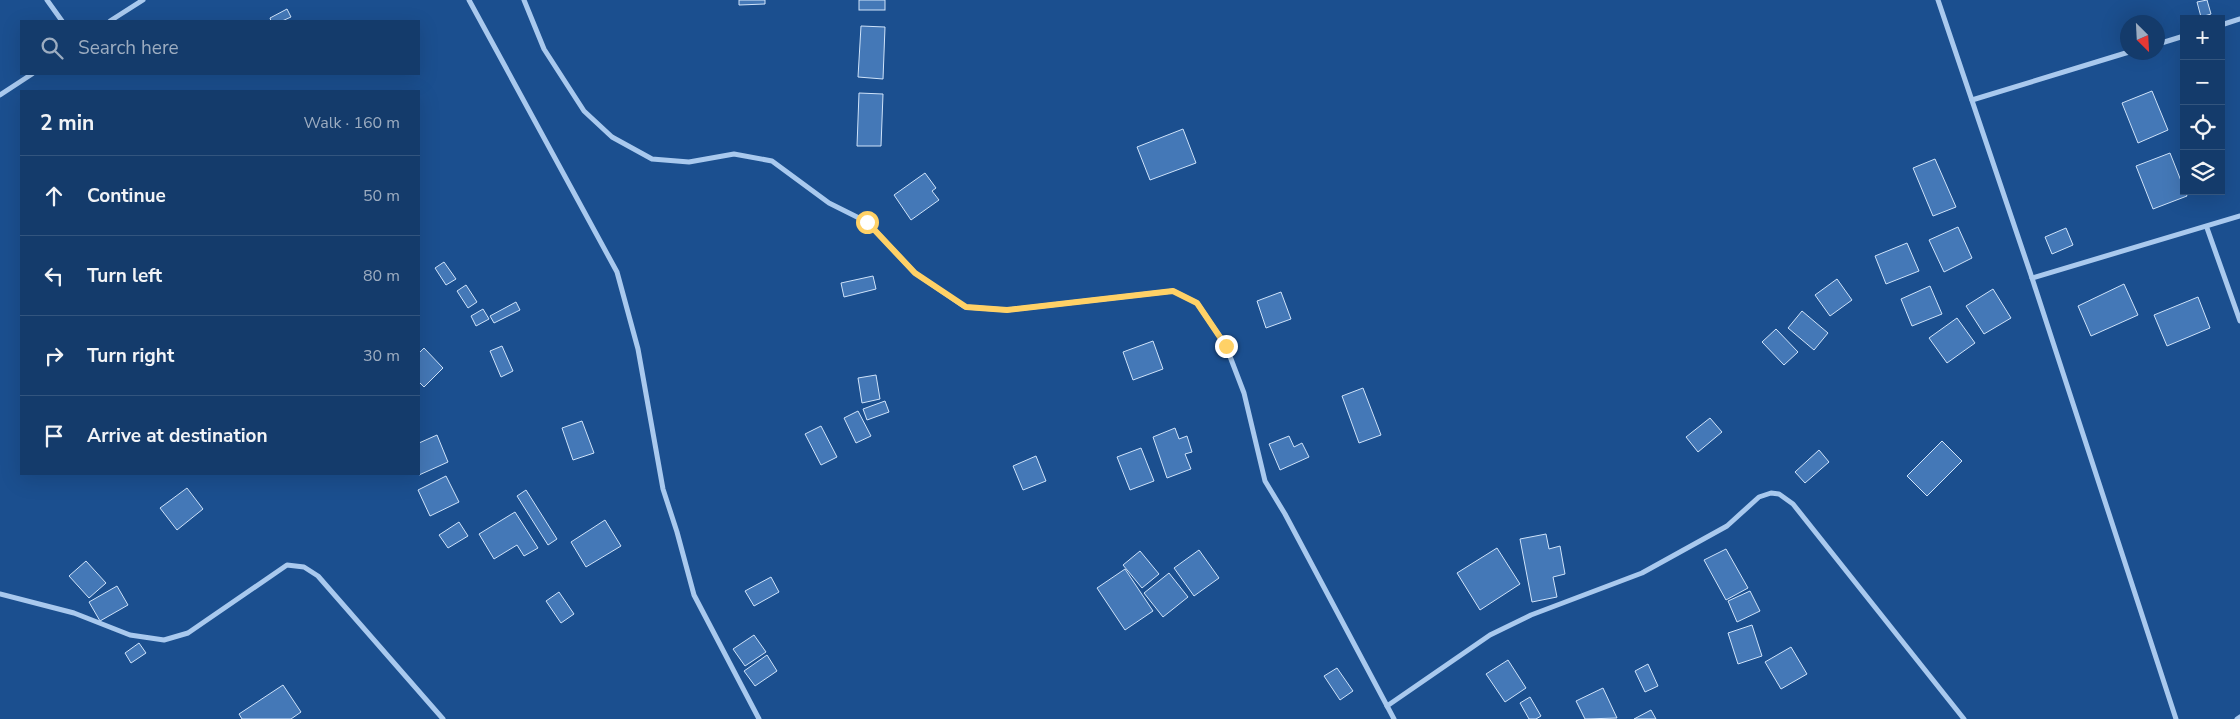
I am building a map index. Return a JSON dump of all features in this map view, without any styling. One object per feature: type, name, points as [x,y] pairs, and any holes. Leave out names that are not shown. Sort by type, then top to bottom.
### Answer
[{"type":"street","points":[[47,0],[61,20]]},
{"type":"street","points":[[112,20],[143,0]]},
{"type":"street","points":[[469,0],[617,272],[638,349],[663,489],[694,595],[759,719]]},
{"type":"street","points":[[524,0],[544,49],[584,111],[612,137],[652,159],[689,162],[734,154],[772,161],[829,203],[867,222],[915,273],[966,307],[1007,310],[1173,291],[1197,303],[1226,346],[1244,393],[1265,480],[1394,719]]},
{"type":"street","points":[[1938,0],[2032,278],[2176,719]]},
{"type":"street","points":[[2225,24],[2240,19]]},
{"type":"street","points":[[2165,42],[2180,37]]},
{"type":"street","points":[[1972,100],[2120,55]]},
{"type":"street","points":[[0,95],[30,75]]},
{"type":"street","points":[[2032,278],[2207,228],[2240,216]]},
{"type":"street","points":[[2207,228],[2240,320]]},
{"type":"street","points":[[1387,706],[1490,635],[1531,615],[1642,573],[1715,534],[1727,526],[1759,497],[1771,493],[1779,494],[1792,504],[1964,719]]},
{"type":"street","points":[[0,594],[74,613],[130,635],[164,640],[188,632],[287,565],[304,567],[318,576],[443,719]]},
{"type":"building","points":[[739,0],[765,0],[765,4],[739,5]]},
{"type":"building","points":[[859,0],[885,0],[885,10],[859,10]]},
{"type":"building","points":[[2207,0],[2211,14],[2200,15],[2197,2]]},
{"type":"building","points":[[287,9],[291,17],[284,20],[271,20],[270,18]]},
{"type":"building","points":[[861,26],[885,27],[883,79],[858,77]]},
{"type":"building","points":[[2152,91],[2168,130],[2138,143],[2122,103]]},
{"type":"building","points":[[859,93],[883,94],[881,146],[857,146]]},
{"type":"building","points":[[1183,129],[1196,163],[1150,180],[1137,147]]},
{"type":"building","points":[[2170,153],[2180,178],[2180,195],[2187,196],[2153,209],[2136,166]]},
{"type":"building","points":[[1935,159],[1956,207],[1933,216],[1913,168]]},
{"type":"building","points":[[925,173],[936,188],[932,191],[939,200],[911,220],[894,195]]},
{"type":"building","points":[[1958,227],[1972,258],[1944,272],[1929,240]]},
{"type":"building","points":[[2066,228],[2073,245],[2052,254],[2045,237]]},
{"type":"building","points":[[1907,243],[1919,271],[1886,284],[1875,256]]},
{"type":"building","points":[[444,262],[456,279],[446,285],[435,268]]},
{"type":"building","points":[[873,276],[876,289],[844,297],[841,283]]},
{"type":"building","points":[[1837,279],[1852,300],[1830,316],[1815,295]]},
{"type":"building","points":[[2124,284],[2138,315],[2091,336],[2078,306]]},
{"type":"building","points":[[466,285],[477,302],[468,308],[457,291]]},
{"type":"building","points":[[1930,286],[1942,314],[1912,326],[1901,299]]},
{"type":"building","points":[[1993,289],[2011,318],[1984,334],[1966,306]]},
{"type":"building","points":[[1281,292],[1291,319],[1266,328],[1257,301]]},
{"type":"building","points":[[2198,297],[2210,328],[2167,346],[2154,315]]},
{"type":"building","points":[[516,302],[520,310],[494,323],[490,316]]},
{"type":"building","points":[[483,309],[489,319],[476,326],[471,316]]},
{"type":"building","points":[[1802,311],[1828,333],[1814,350],[1788,328]]},
{"type":"building","points":[[1957,318],[1975,343],[1947,363],[1929,338]]},
{"type":"building","points":[[1776,329],[1798,352],[1784,365],[1762,342]]},
{"type":"building","points":[[1153,341],[1163,369],[1133,380],[1123,352]]},
{"type":"building","points":[[502,346],[513,371],[501,377],[490,351]]},
{"type":"building","points":[[424,348],[443,368],[424,387],[420,383],[420,352]]},
{"type":"building","points":[[876,375],[880,399],[862,403],[858,378]]},
{"type":"building","points":[[1363,388],[1381,435],[1359,443],[1342,396]]},
{"type":"building","points":[[885,401],[889,412],[867,420],[863,409]]},
{"type":"building","points":[[858,411],[871,436],[856,443],[844,418]]},
{"type":"building","points":[[1710,418],[1722,432],[1698,452],[1686,437]]},
{"type":"building","points":[[582,421],[594,453],[573,460],[562,428]]},
{"type":"building","points":[[821,426],[837,457],[821,465],[805,434]]},
{"type":"building","points":[[1175,428],[1179,439],[1187,436],[1192,452],[1185,454],[1191,469],[1167,478],[1153,437]]},
{"type":"building","points":[[437,435],[448,462],[420,475],[420,443]]},
{"type":"building","points":[[1289,436],[1294,447],[1302,443],[1309,457],[1280,470],[1269,444]]},
{"type":"building","points":[[1942,441],[1962,461],[1927,496],[1907,476]]},
{"type":"building","points":[[1141,448],[1154,481],[1130,490],[1117,457]]},
{"type":"building","points":[[1819,450],[1829,462],[1805,483],[1795,472]]},
{"type":"building","points":[[1036,456],[1046,481],[1023,490],[1013,466]]},
{"type":"building","points":[[446,476],[459,502],[430,516],[418,490]]},
{"type":"building","points":[[187,488],[203,509],[177,530],[160,508]]},
{"type":"building","points":[[526,490],[557,539],[548,545],[517,496]]},
{"type":"building","points":[[515,512],[538,548],[524,556],[517,545],[494,559],[479,534]]},
{"type":"building","points":[[605,520],[621,546],[586,567],[571,542]]},
{"type":"building","points":[[459,522],[468,536],[448,548],[439,535]]},
{"type":"building","points":[[1546,534],[1549,549],[1560,546],[1565,574],[1553,577],[1557,597],[1532,602],[1520,539]]},
{"type":"building","points":[[1497,548],[1520,584],[1480,610],[1457,573]]},
{"type":"building","points":[[1726,549],[1748,588],[1726,600],[1704,560]]},
{"type":"building","points":[[1199,550],[1219,578],[1194,596],[1174,568]]},
{"type":"building","points":[[1140,551],[1159,574],[1142,588],[1123,565]]},
{"type":"building","points":[[86,561],[106,583],[89,598],[69,576]]},
{"type":"building","points":[[1125,569],[1153,611],[1125,630],[1097,588]]},
{"type":"building","points":[[1169,573],[1188,597],[1163,617],[1144,593]]},
{"type":"building","points":[[771,577],[779,592],[754,606],[745,591]]},
{"type":"building","points":[[117,586],[128,605],[100,621],[89,602]]},
{"type":"building","points":[[1750,591],[1760,611],[1737,622],[1728,601]]},
{"type":"building","points":[[559,592],[574,614],[561,623],[546,601]]},
{"type":"building","points":[[1752,625],[1762,656],[1738,664],[1728,633]]},
{"type":"building","points":[[754,635],[766,652],[745,666],[733,649]]},
{"type":"building","points":[[139,643],[146,653],[131,663],[125,653]]},
{"type":"building","points":[[1791,647],[1807,674],[1781,689],[1765,662]]},
{"type":"building","points":[[767,655],[777,671],[755,686],[744,671]]},
{"type":"building","points":[[1508,660],[1526,688],[1505,702],[1486,674]]},
{"type":"building","points":[[1648,664],[1658,686],[1645,692],[1635,671]]},
{"type":"building","points":[[1337,668],[1353,691],[1340,700],[1324,676]]},
{"type":"building","points":[[283,685],[301,712],[291,719],[242,719],[239,714]]},
{"type":"building","points":[[1603,688],[1617,718],[1585,719],[1576,701]]},
{"type":"building","points":[[1530,697],[1541,716],[1536,719],[1529,719],[1520,703]]},
{"type":"building","points":[[1651,710],[1656,719],[1634,719]]},
{"type":"route","points":[[867,222],[915,273],[966,307],[1007,310],[1173,291],[1197,303],[1226,346]]}]
